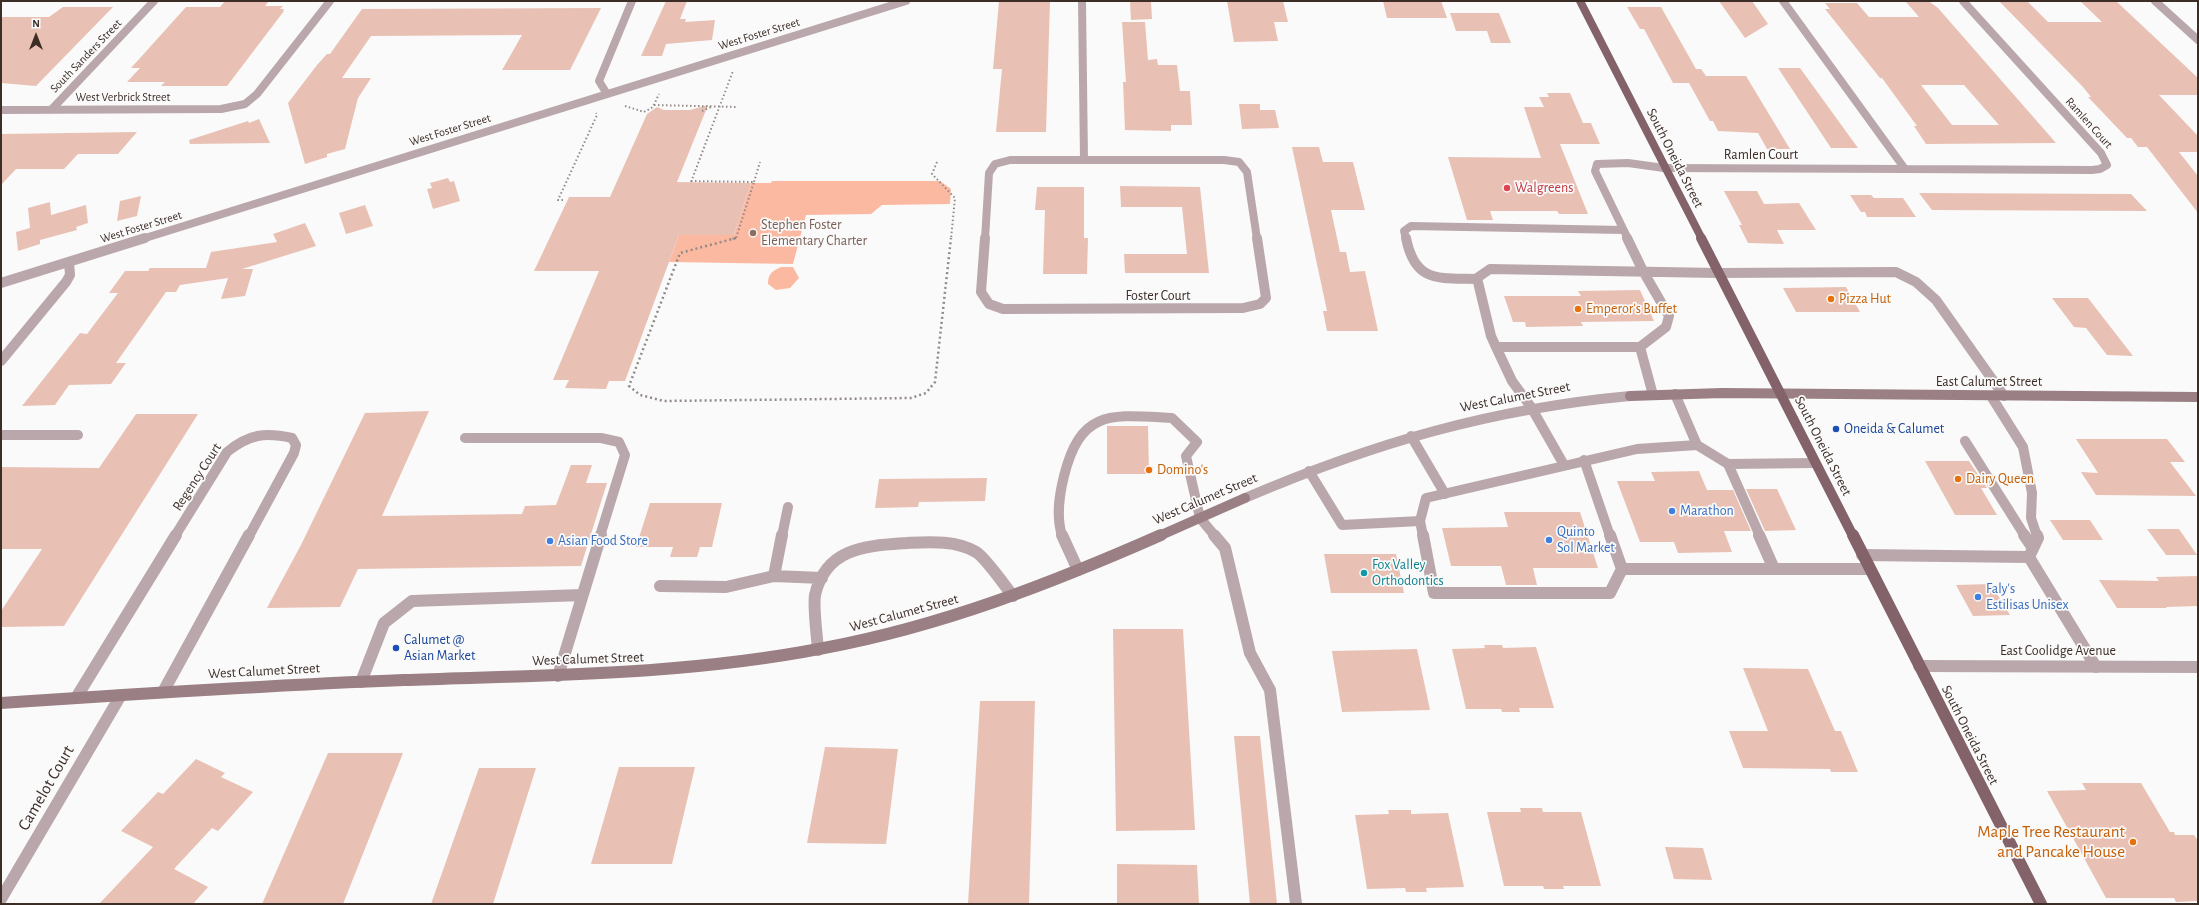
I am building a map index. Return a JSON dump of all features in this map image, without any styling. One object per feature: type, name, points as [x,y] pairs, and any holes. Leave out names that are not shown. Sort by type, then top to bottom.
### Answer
[{"type":"main road","name":"South Oneida Street","points":[[1580,1],[2041,904]]},
{"type":"main road","name":"West Calumet Street","points":[[1630,396],[1675,394],[1780,394]]},
{"type":"main road","name":"East Calumet Street","points":[[1780,394],[2198,397]]},
{"type":"main road","name":"West Calumet Street","points":[[1,703],[163,692],[361,682],[558,676],[713,666],[818,650],[941,619],[1013,596],[1078,570],[1245,498]]},
{"type":"street","name":"South Sanders Street","points":[[50,110],[154,1]]},
{"type":"street","name":"West Verbrick Street","points":[[1,110],[221,109],[245,104],[257,94],[330,1]]},
{"type":"street","points":[[607,94],[599,81],[632,1]]},
{"type":"street","name":"West Foster Street","points":[[1,283],[906,1]]},
{"type":"street","points":[[1082,1],[1084,160]]},
{"type":"street","points":[[1782,1],[1905,169]]},
{"type":"street","name":"Ramlen Court","points":[[1623,230],[1595,171],[1597,164],[1628,163],[1664,168],[2092,170],[2100,169],[2107,165],[2101,152],[1963,1]]},
{"type":"street","points":[[2155,1],[2198,40]]},
{"type":"street","name":"Foster Court","points":[[1010,160],[1084,160],[1224,160],[1240,162],[1247,172],[1266,298],[1260,304],[1243,308],[1003,309],[987,304],[982,298],[981,292],[991,168],[995,164],[1010,160]]},
{"type":"street","points":[[1496,347],[1640,347],[1666,327],[1669,316],[1643,271],[1623,230],[1411,226],[1404,231],[1409,253],[1415,265],[1430,276],[1477,279],[1490,270],[1643,271],[1718,273],[1896,272],[1916,282],[1936,300],[2004,396]]},
{"type":"street","points":[[1,361],[66,282],[70,275],[70,262]]},
{"type":"street","points":[[1477,279],[1491,336],[1496,347],[1512,381],[1531,407],[1564,465]]},
{"type":"street","points":[[1640,347],[1653,395]]},
{"type":"street","points":[[1675,394],[1697,445],[1728,464],[1816,463]]},
{"type":"street","name":"West Calumet Street","points":[[1245,498],[1309,471],[1411,436],[1531,407],[1630,396]]},
{"type":"street","points":[[1991,396],[2023,447],[2032,493],[2031,518],[2038,538],[2031,553]]},
{"type":"street","points":[[1078,570],[1068,550],[1058,517],[1062,481],[1075,442],[1090,425],[1114,417],[1172,418],[1197,442],[1186,456],[1200,518],[1225,548],[1250,653],[1270,690],[1296,904]]},
{"type":"street","points":[[1,435],[78,435]]},
{"type":"street","name":"Regency Court","points":[[76,698],[228,452],[242,440],[257,436],[283,436],[292,438],[296,445],[294,453],[163,692]]},
{"type":"street","points":[[1411,436],[1445,494]]},
{"type":"street","points":[[465,438],[601,438],[619,442],[625,455],[558,676]]},
{"type":"street","points":[[1965,441],[2013,519],[2096,667]]},
{"type":"street","points":[[1584,460],[1622,569],[1610,593],[1434,593],[1420,521],[1426,498],[1584,460],[1637,449],[1697,445]]},
{"type":"street","points":[[1728,464],[1774,569]]},
{"type":"street","points":[[1309,471],[1342,525],[1420,521]]},
{"type":"street","points":[[774,576],[788,507]]},
{"type":"street","points":[[818,650],[815,596],[822,578],[836,558],[852,550],[925,542],[956,544],[977,552],[1013,596]]},
{"type":"street","points":[[1862,555],[2031,553]]},
{"type":"street","points":[[1622,569],[1869,569]]},
{"type":"street","points":[[660,586],[726,587],[750,583],[774,576],[822,578]]},
{"type":"street","points":[[361,682],[384,623],[396,611],[412,601],[582,595]]},
{"type":"street","name":"East Coolidge Avenue","points":[[1919,666],[2198,667]]},
{"type":"street","name":"Camelot Court","points":[[1,899],[120,695]]},
{"type":"path","points":[[735,67],[691,182],[754,182]]},
{"type":"path","points":[[624,106],[644,112],[650,110],[660,90]]},
{"type":"path","points":[[654,104],[738,107]]},
{"type":"path","points":[[702,111],[712,106]]},
{"type":"path","points":[[563,200],[558,200],[597,115],[595,110]]},
{"type":"path","points":[[760,162],[736,238],[680,253],[629,386],[632,390],[652,399],[664,400],[911,398],[921,396],[930,391],[934,382],[955,198],[932,174],[937,162]]},
{"type":"shaded area","points":[[772,181],[940,181],[951,189],[950,204],[882,205],[871,214],[806,215],[793,264],[669,262],[679,235],[734,235],[751,183],[771,183]]},
{"type":"shaded area","points":[[781,267],[793,267],[799,278],[790,288],[776,290],[768,284],[769,278],[773,272]]},
{"type":"building","points":[[225,1],[269,1],[265,6],[283,6],[280,9],[284,9],[227,86],[161,86],[165,82],[127,82],[140,68],[131,68],[186,7],[220,7]]},
{"type":"building","points":[[666,1],[687,1],[680,19],[686,19],[685,22],[715,20],[712,40],[666,44],[662,56],[641,56]]},
{"type":"building","points":[[999,1],[1050,1],[1046,132],[996,132],[1002,69],[993,69]]},
{"type":"building","points":[[1227,1],[1283,1],[1288,22],[1274,22],[1278,41],[1234,42]]},
{"type":"building","points":[[1383,1],[1441,1],[1447,18],[1387,18]]},
{"type":"building","points":[[1719,1],[1752,1],[1768,24],[1745,38]]},
{"type":"building","points":[[1999,1],[2027,1],[2048,22],[2102,22],[2080,1],[2116,1],[2198,78],[2198,95],[2159,95],[2198,136],[2198,152],[2179,152],[2198,176],[2198,213],[2147,147],[2138,147],[2131,138],[2127,138],[2088,97],[2091,97],[2083,87]]},
{"type":"building","points":[[1130,2],[1151,2],[1152,19],[1131,20]]},
{"type":"building","points":[[1906,2],[1930,2],[1938,8],[2056,143],[1926,144],[1914,126],[1917,126],[1882,78],[1880,78],[1825,9],[1830,9],[1825,3],[1857,3],[1869,17],[1919,17]],"holes":[[[1921,85],[1964,85],[1999,125],[1952,125]]]},
{"type":"building","points":[[63,7],[113,7],[36,86],[1,83],[1,17],[49,17]]},
{"type":"building","points":[[1627,7],[1661,7],[1696,69],[1701,69],[1706,76],[1746,76],[1790,149],[1767,149],[1758,133],[1718,131],[1713,121],[1710,121],[1689,83],[1673,83],[1644,29],[1640,29]]},
{"type":"building","points":[[601,8],[570,70],[502,70],[522,35],[371,36],[342,78],[371,78],[358,98],[345,149],[327,154],[327,157],[305,164],[288,103],[317,65],[327,54],[330,54],[362,9]]},
{"type":"building","points":[[1450,13],[1499,13],[1511,43],[1491,43],[1487,31],[1456,31]]},
{"type":"building","points":[[1122,22],[1145,22],[1148,60],[1157,59],[1158,65],[1177,65],[1180,91],[1190,91],[1192,125],[1171,125],[1171,131],[1125,130],[1123,82],[1126,82]]},
{"type":"building","points":[[1778,68],[1800,68],[1858,148],[1831,148]]},
{"type":"building","name":"Walgreens","points":[[1547,93],[1570,93],[1583,123],[1591,123],[1600,144],[1560,144],[1588,214],[1559,214],[1557,211],[1490,211],[1493,220],[1467,220],[1448,157],[1541,158],[1524,107],[1544,107],[1539,97],[1549,97]]},
{"type":"building","points":[[1239,104],[1260,104],[1260,110],[1275,110],[1279,128],[1242,129]]},
{"type":"building","points":[[708,105],[677,182],[751,183],[734,235],[679,235],[625,381],[609,381],[606,389],[565,388],[569,380],[553,380],[599,271],[534,271],[569,197],[610,197],[647,114],[657,107],[664,110],[690,110]]},
{"type":"building","points":[[259,119],[270,143],[190,144],[189,140],[248,121],[249,123]]},
{"type":"building","points":[[137,132],[118,154],[78,154],[64,169],[16,169],[1,185],[1,134]]},
{"type":"building","points":[[1292,147],[1319,147],[1323,162],[1353,162],[1365,210],[1331,210],[1340,252],[1346,252],[1350,272],[1365,271],[1378,331],[1327,331],[1323,311],[1327,311]]},
{"type":"building","points":[[448,178],[450,182],[454,181],[460,201],[433,209],[427,189],[432,188],[430,183]]},
{"type":"building","points":[[1120,186],[1200,187],[1209,273],[1125,273],[1124,254],[1187,254],[1182,207],[1121,207]]},
{"type":"building","points":[[1037,187],[1084,187],[1084,238],[1088,238],[1087,274],[1043,274],[1045,210],[1035,210]]},
{"type":"building","points":[[1724,191],[1757,191],[1764,204],[1799,203],[1816,230],[1777,230],[1784,244],[1748,243],[1739,225],[1742,225]]},
{"type":"building","points":[[1919,193],[2131,194],[2147,211],[1932,210]]},
{"type":"building","points":[[1850,195],[1871,195],[1874,198],[1903,198],[1916,217],[1867,217],[1865,212],[1861,212]]},
{"type":"building","points":[[141,196],[137,216],[117,221],[120,201]]},
{"type":"building","points":[[50,202],[51,215],[86,205],[88,223],[76,227],[77,230],[40,240],[40,244],[18,251],[16,232],[30,228],[28,208]]},
{"type":"building","points":[[365,205],[373,226],[346,234],[339,213]]},
{"type":"building","points":[[305,223],[316,246],[242,269],[253,269],[245,296],[221,299],[228,278],[180,285],[176,292],[166,292],[116,363],[126,363],[111,384],[69,385],[55,405],[22,406],[80,333],[87,334],[118,293],[109,293],[125,271],[148,271],[150,268],[206,268],[211,252],[277,242],[273,234]]},
{"type":"building","name":"Pizza Hut","points":[[1846,287],[1860,312],[1796,312],[1783,288]]},
{"type":"building","name":"Emperor's Buffet","points":[[1640,290],[1654,321],[1581,322],[1583,326],[1526,327],[1525,322],[1513,322],[1504,296],[1581,296],[1578,291]]},
{"type":"building","points":[[2052,298],[2088,298],[2133,356],[2107,355],[2086,328],[2074,327]]},
{"type":"building","points":[[429,411],[382,516],[522,514],[525,506],[556,505],[571,465],[592,465],[586,483],[607,483],[581,566],[358,569],[340,607],[267,608],[301,545],[365,413]]},
{"type":"building","points":[[136,414],[198,414],[64,626],[1,627],[1,611],[42,549],[1,549],[1,467],[99,468]]},
{"type":"building","points":[[1107,426],[1148,426],[1149,474],[1107,474]]},
{"type":"building","points":[[2076,439],[2167,439],[2185,462],[2170,462],[2196,496],[2096,495],[2081,472],[2098,473]]},
{"type":"building","name":"Dairy Queen","points":[[1925,461],[1969,461],[1987,488],[1981,488],[1997,515],[1955,515]]},
{"type":"building","name":"Marathon","points":[[1699,471],[1707,490],[1733,490],[1751,531],[1724,531],[1732,552],[1678,553],[1674,542],[1640,542],[1617,481],[1655,481],[1651,472]]},
{"type":"building","points":[[987,478],[985,501],[919,502],[918,507],[875,508],[879,479]]},
{"type":"building","points":[[1746,489],[1777,489],[1796,530],[1765,531]]},
{"type":"building","points":[[650,503],[722,503],[712,547],[700,547],[697,557],[670,557],[673,547],[636,547]]},
{"type":"building","points":[[1504,512],[1580,512],[1598,568],[1533,568],[1537,585],[1506,585],[1501,566],[1451,566],[1442,528],[1508,527]]},
{"type":"building","points":[[2050,520],[2090,520],[2103,540],[2063,540]]},
{"type":"building","points":[[2147,529],[2179,529],[2197,555],[2166,555]]},
{"type":"building","name":"Fox Valley Orthodontics","points":[[1324,554],[1396,554],[1404,593],[1331,593]]},
{"type":"building","points":[[2198,576],[2198,606],[2166,607],[2167,608],[2117,608],[2099,580],[2159,581],[2156,577]]},
{"type":"building","name":"Faly's Estilisas Unisex","points":[[1991,584],[2010,615],[1973,616],[1956,585]]},
{"type":"building","points":[[1113,629],[1183,629],[1195,830],[1116,831]]},
{"type":"building","points":[[1484,645],[1502,645],[1503,648],[1536,647],[1554,708],[1519,708],[1520,712],[1502,712],[1501,709],[1466,709],[1452,649],[1485,648]]},
{"type":"building","points":[[1417,649],[1430,710],[1342,712],[1332,651]]},
{"type":"building","points":[[1743,668],[1808,669],[1835,731],[1841,731],[1858,772],[1831,772],[1830,769],[1743,768],[1729,731],[1768,731]]},
{"type":"building","points":[[980,701],[1035,701],[1029,904],[968,904]]},
{"type":"building","points":[[1234,736],[1260,736],[1277,904],[1250,904]]},
{"type":"building","points":[[825,747],[898,749],[886,844],[807,843]]},
{"type":"building","points":[[328,753],[403,753],[343,904],[262,904]]},
{"type":"building","points":[[196,759],[225,773],[221,777],[253,792],[218,831],[212,828],[174,869],[208,887],[193,904],[99,904],[153,847],[121,831],[158,792],[163,794]]},
{"type":"building","points":[[619,767],[695,767],[672,864],[591,864]]},
{"type":"building","points":[[479,768],[536,768],[493,904],[431,904]]},
{"type":"building","name":"Maple Tree Restaurant and Pancake House","points":[[2082,783],[2141,783],[2170,832],[2174,832],[2175,835],[2194,835],[2198,841],[2198,901],[2176,902],[2174,898],[2106,898],[2047,791],[2086,790]]},
{"type":"building","points":[[1520,808],[1542,808],[1543,812],[1581,812],[1601,886],[1563,886],[1564,889],[1544,889],[1543,886],[1504,886],[1487,812],[1521,812]]},
{"type":"building","points":[[1388,810],[1411,810],[1411,814],[1448,813],[1464,887],[1426,888],[1427,892],[1406,892],[1405,888],[1367,889],[1355,815],[1389,814]]},
{"type":"building","points":[[1665,847],[1703,848],[1712,880],[1674,879]]},
{"type":"building","points":[[1117,864],[1197,865],[1199,904],[1117,904]]},
{"type":"place","name":"Walgreens","points":[[1507,188]]},
{"type":"place","name":"Stephen Foster Elementary Charter","points":[[753,233]]},
{"type":"place","name":"Pizza Hut","points":[[1831,299]]},
{"type":"place","name":"Emperor's Buffet","points":[[1578,309]]},
{"type":"place","name":"Oneida & Calumet","points":[[1836,429]]},
{"type":"place","name":"Domino's","points":[[1149,470]]},
{"type":"place","name":"Dairy Queen","points":[[1958,479]]},
{"type":"place","name":"Marathon","points":[[1672,511]]},
{"type":"place","name":"Quinto Sol Market","points":[[1549,540]]},
{"type":"place","name":"Asian Food Store","points":[[550,541]]},
{"type":"place","name":"Fox Valley Orthodontics","points":[[1364,573]]},
{"type":"place","name":"Faly's Estilisas Unisex","points":[[1978,597]]},
{"type":"place","name":"Calumet @ Asian Market","points":[[396,648]]},
{"type":"place","name":"Maple Tree Restaurant and Pancake House","points":[[2133,842]]}]
